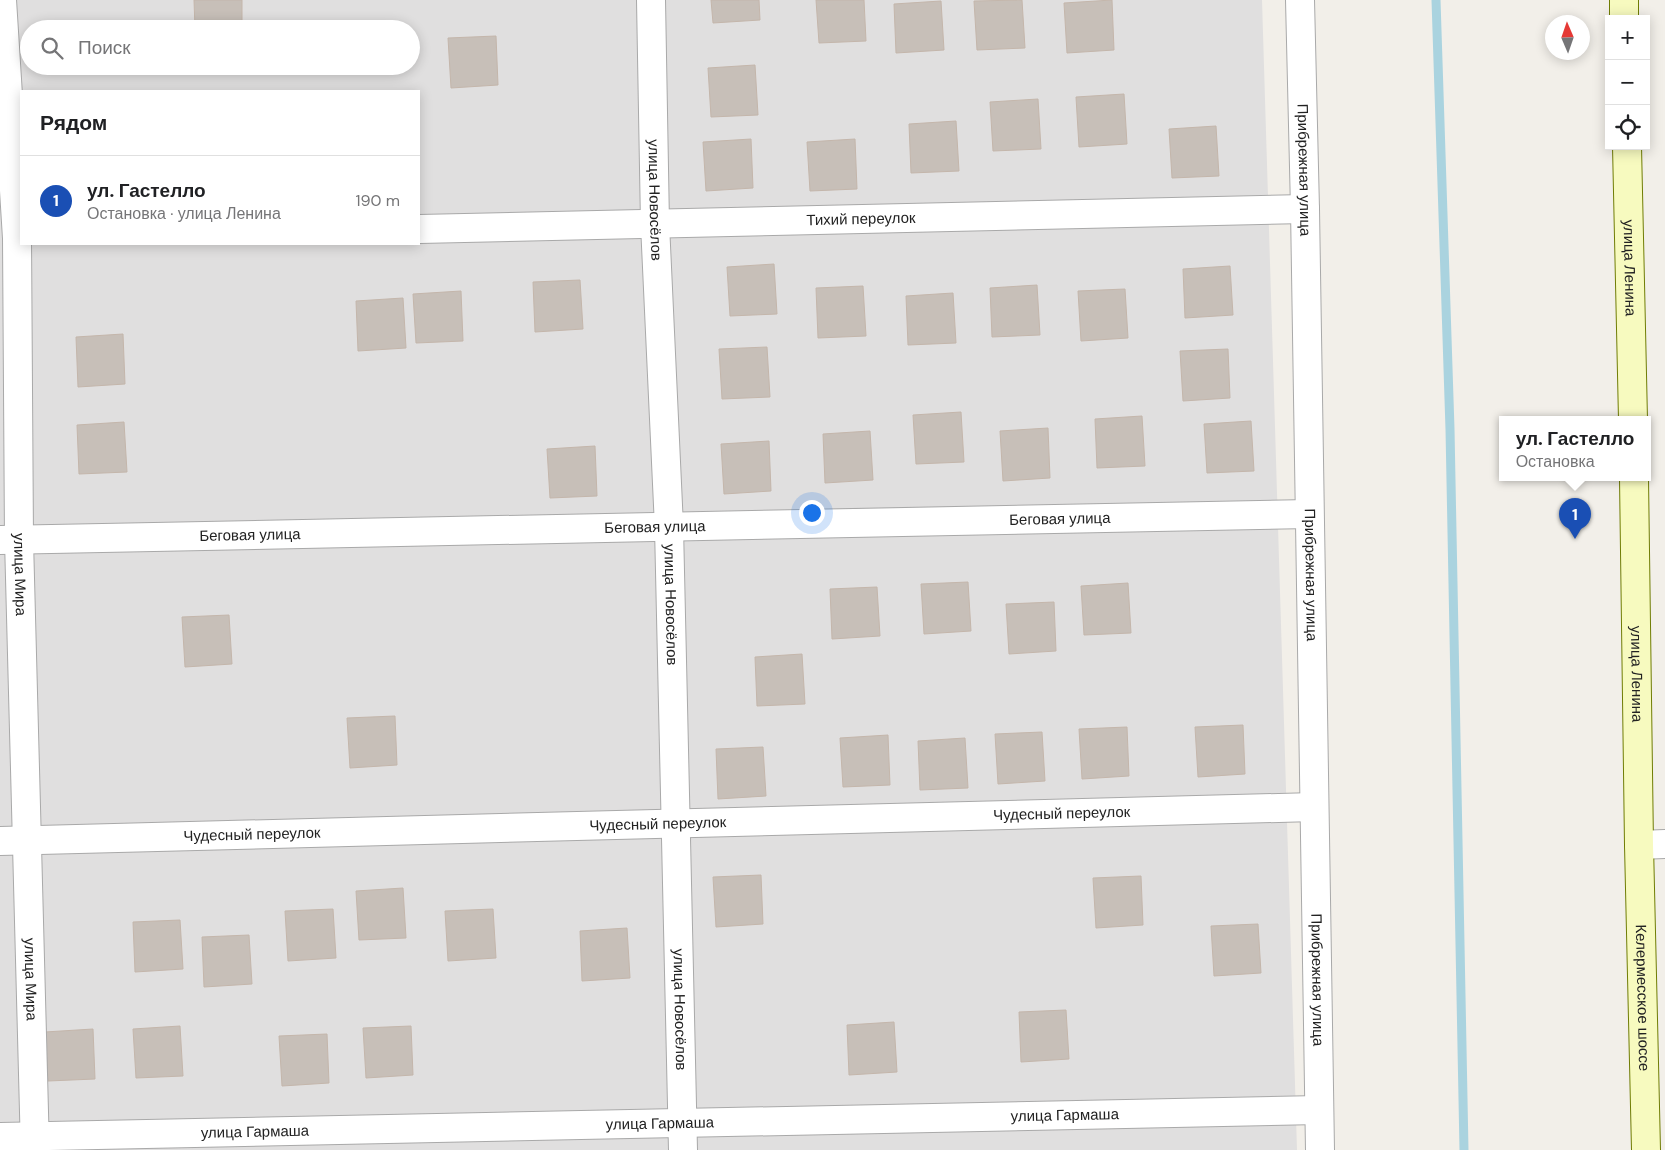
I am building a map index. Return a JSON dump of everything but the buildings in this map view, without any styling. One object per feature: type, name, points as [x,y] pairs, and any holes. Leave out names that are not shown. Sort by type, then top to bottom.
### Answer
[{"type":"main road","points":[[1624,0],[1624,15]]},
{"type":"main road","name":"улица Ленина","points":[[1627,150],[1633,416]]},
{"type":"main road","name":"улица Ленина","points":[[1634,481],[1652,844]]},
{"type":"main road","name":"Келермесское шоссе","points":[[1646,1150],[1652,844]]},
{"type":"street","name":"улица Мира","points":[[2,0],[13,238],[9,540],[28,840],[35,1143]]},
{"type":"street","name":"улица Новосёлов","points":[[652,0],[655,224],[669,527],[683,1150]]},
{"type":"street","name":"Прибрежная улица","points":[[1300,0],[1320,1150]]},
{"type":"street","name":"Тихий переулок","points":[[420,229],[1305,209]]},
{"type":"street","name":"Беговая улица","points":[[9,540],[1309,514]]},
{"type":"street","name":"Чудесный переулок","points":[[0,841],[1314,807]]},
{"type":"street","name":"улица Гармаша","points":[[0,1137],[35,1143],[682,1123],[1319,1110]]},
{"type":"shaded area","points":[[0,0],[1262,0],[1297,1150],[0,1150]]},
{"type":"waterway","points":[[1436,0],[1450,429],[1464,1150]]},
{"type":"place","name":"ул. Гастелло","points":[[1575,539]]}]
